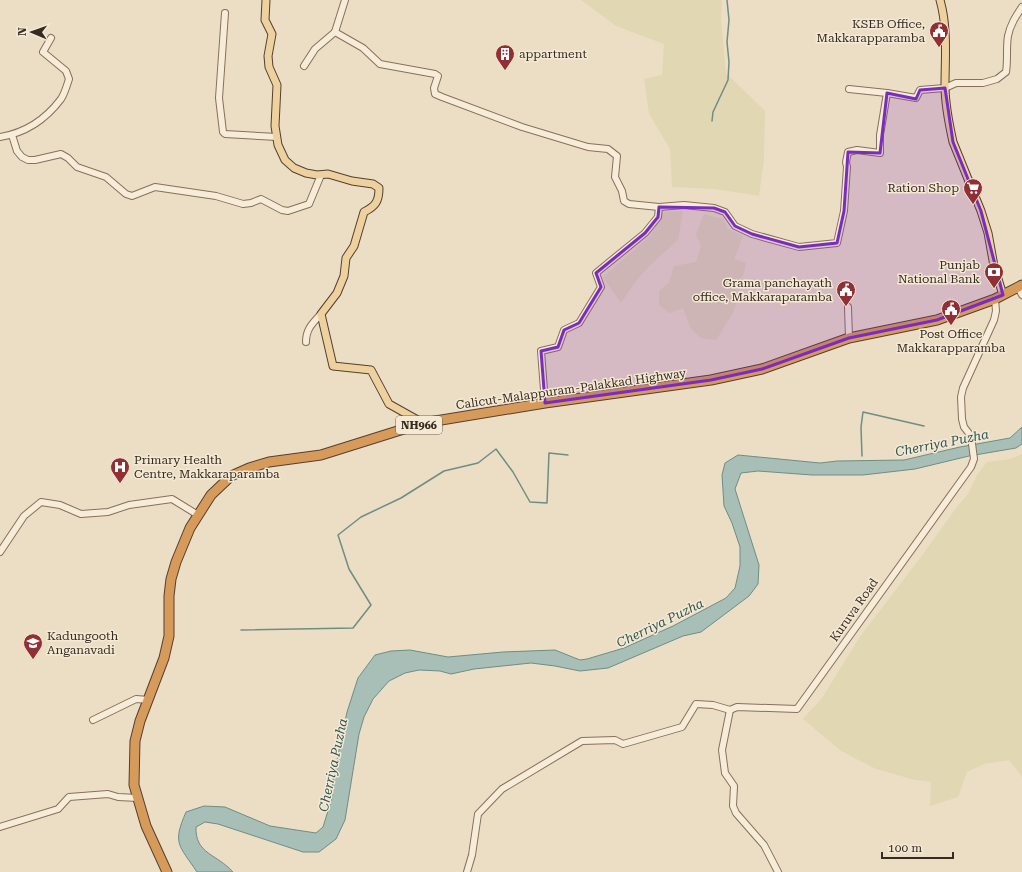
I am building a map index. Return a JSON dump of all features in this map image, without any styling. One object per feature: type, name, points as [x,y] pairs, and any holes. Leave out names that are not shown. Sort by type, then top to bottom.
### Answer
[{"type":"highway","name":"Calicut-Malappuram-Palakkad Highway","points":[[167,872],[146,826],[134,785],[133,770],[135,741],[140,721],[164,658],[169,636],[169,596],[171,579],[190,528],[211,495],[223,482],[249,468],[270,462],[321,455],[423,424],[545,403],[711,380],[762,368],[849,338],[937,320],[1021,289]]},
{"type":"main road","points":[[266,0],[265,20],[272,34],[268,56],[269,67],[277,85],[275,126],[285,160],[294,168],[306,173],[321,175],[328,174],[352,181],[374,184],[379,188],[379,198],[374,207],[364,212],[354,246],[346,258],[344,276],[337,293],[321,314],[332,366],[371,370],[389,404],[423,424]]},
{"type":"main road","points":[[940,0],[945,29],[945,88],[947,113],[953,142],[981,211],[988,233],[999,297]]},
{"type":"street","points":[[304,66],[315,49],[335,32],[345,0]]},
{"type":"street","points":[[849,89],[916,98],[920,90],[945,88],[956,83],[983,83],[997,79],[1006,72],[1009,33],[1014,20],[1022,7]]},
{"type":"street","points":[[225,13],[219,98],[223,132],[225,134],[277,137]]},
{"type":"street","points":[[335,32],[362,48],[380,64],[435,74],[438,76],[434,88],[435,94],[522,127],[588,147],[608,149],[617,156],[615,177],[622,191],[624,201],[629,204],[659,207],[684,205],[714,208],[725,212],[735,226],[752,234],[799,247],[837,243],[844,211],[847,167],[846,162],[848,152],[857,150],[880,153],[880,134],[887,93]]},
{"type":"street","points":[[0,138],[12,135],[41,120],[62,98],[69,79],[66,71],[43,52],[51,38]]},
{"type":"street","points":[[12,135],[22,157],[28,160],[35,160],[61,154],[68,158],[77,168],[106,177],[126,194],[132,196],[155,187],[216,196],[243,204],[252,204],[261,199],[274,208],[288,211],[309,204],[321,175]]},
{"type":"street","points":[[545,403],[541,351],[558,347],[564,330],[579,323],[601,287],[596,273],[645,233],[658,217],[659,207]]},
{"type":"street","name":"Kuruva Road","points":[[730,710],[737,707],[797,709],[971,467],[974,459],[970,436],[962,419],[962,393],[994,320],[999,297]]},
{"type":"street","points":[[848,307],[849,338]]},
{"type":"street","points":[[306,342],[306,334],[309,328],[321,314]]},
{"type":"street","points":[[0,552],[24,516],[41,502],[60,505],[81,514],[108,512],[129,505],[172,499],[198,515]]},
{"type":"street","points":[[93,720],[136,699],[148,700]]},
{"type":"street","points":[[466,872],[472,855],[478,814],[502,789],[582,741],[615,740],[623,744],[682,727],[696,704],[712,705],[730,710],[722,750],[726,773],[734,786],[733,806],[736,813],[764,845],[778,872]]},
{"type":"street","points":[[0,827],[58,809],[69,797],[108,794],[118,797],[138,798]]},
{"type":"highlighted area","points":[[945,88],[953,142],[981,211],[1003,295],[937,320],[849,338],[762,369],[711,380],[545,403],[541,351],[558,347],[564,330],[579,323],[601,287],[596,273],[645,233],[658,217],[659,207],[714,208],[725,212],[735,226],[752,234],[799,247],[837,243],[844,211],[848,152],[880,153],[887,93],[916,99],[920,90]]},
{"type":"shaded area","points":[[581,0],[722,0],[721,20],[726,73],[765,111],[764,160],[759,196],[715,189],[672,187],[670,149],[649,114],[644,79],[662,75],[664,44],[616,26]]},
{"type":"shaded area","points":[[683,211],[678,240],[649,266],[633,285],[621,303],[603,277],[650,236],[664,212]]},
{"type":"shaded area","points":[[704,214],[723,219],[728,229],[743,236],[734,259],[746,263],[744,273],[736,289],[738,299],[733,313],[716,340],[701,338],[691,329],[683,308],[669,313],[659,305],[659,291],[669,283],[674,266],[696,262],[701,246],[696,234]]},
{"type":"shaded area","points":[[1022,454],[1022,777],[1009,760],[984,764],[967,772],[958,797],[930,806],[931,782],[915,780],[876,769],[841,751],[803,719],[822,698],[859,638],[968,494],[977,475],[987,462],[1010,459]]},
{"type":"water","points":[[1022,427],[1022,444],[1016,448],[969,456],[915,469],[863,475],[812,475],[758,471],[741,473],[735,489],[759,565],[758,584],[749,596],[701,632],[683,636],[608,668],[580,671],[531,663],[474,669],[451,674],[440,671],[419,670],[405,673],[389,681],[373,699],[364,717],[359,734],[345,820],[336,839],[319,852],[303,852],[218,824],[205,822],[196,827],[199,843],[208,853],[233,872],[197,872],[182,850],[179,831],[186,812],[204,806],[225,807],[270,826],[316,833],[323,827],[332,798],[333,779],[347,712],[358,678],[375,655],[391,651],[410,650],[448,657],[503,652],[555,650],[580,660],[587,659],[624,648],[673,626],[726,598],[735,588],[740,566],[740,547],[732,523],[724,506],[722,475],[725,463],[738,455],[820,463],[837,461],[904,460],[960,447],[1010,438]]},
{"type":"waterway","points":[[712,121],[713,112],[728,80],[729,62],[727,42],[729,20],[727,0]]},
{"type":"waterway","points":[[862,456],[861,427],[863,412],[924,426]]},
{"type":"waterway","points":[[241,630],[353,628],[371,605],[349,569],[338,535],[361,517],[401,498],[444,471],[478,463],[496,449],[513,472],[530,502],[547,503],[549,453],[568,455]]},
{"type":"place","name":"KSEB Office, Makkarapparamba","points":[[939,48]]},
{"type":"place","name":"appartment","points":[[505,71]]},
{"type":"place","name":"Ration Shop","points":[[973,205]]},
{"type":"place","name":"Punjab National Bank","points":[[994,289]]},
{"type":"place","name":"Grama panchayath office, Makkaraparamba","points":[[846,307]]},
{"type":"place","name":"Post Office Makkarapparamba","points":[[951,326]]},
{"type":"place","name":"Primary Health Centre, Makkaraparamba","points":[[120,484]]},
{"type":"place","name":"Kadungooth Anganavadi","points":[[33,660]]},
{"type":"water label","name":"Cherriya Puzha","points":[[942,443]]},
{"type":"water label","name":"Cherriya Puzha","points":[[660,623]]},
{"type":"water label","name":"Cherriya Puzha","points":[[333,765]]}]
